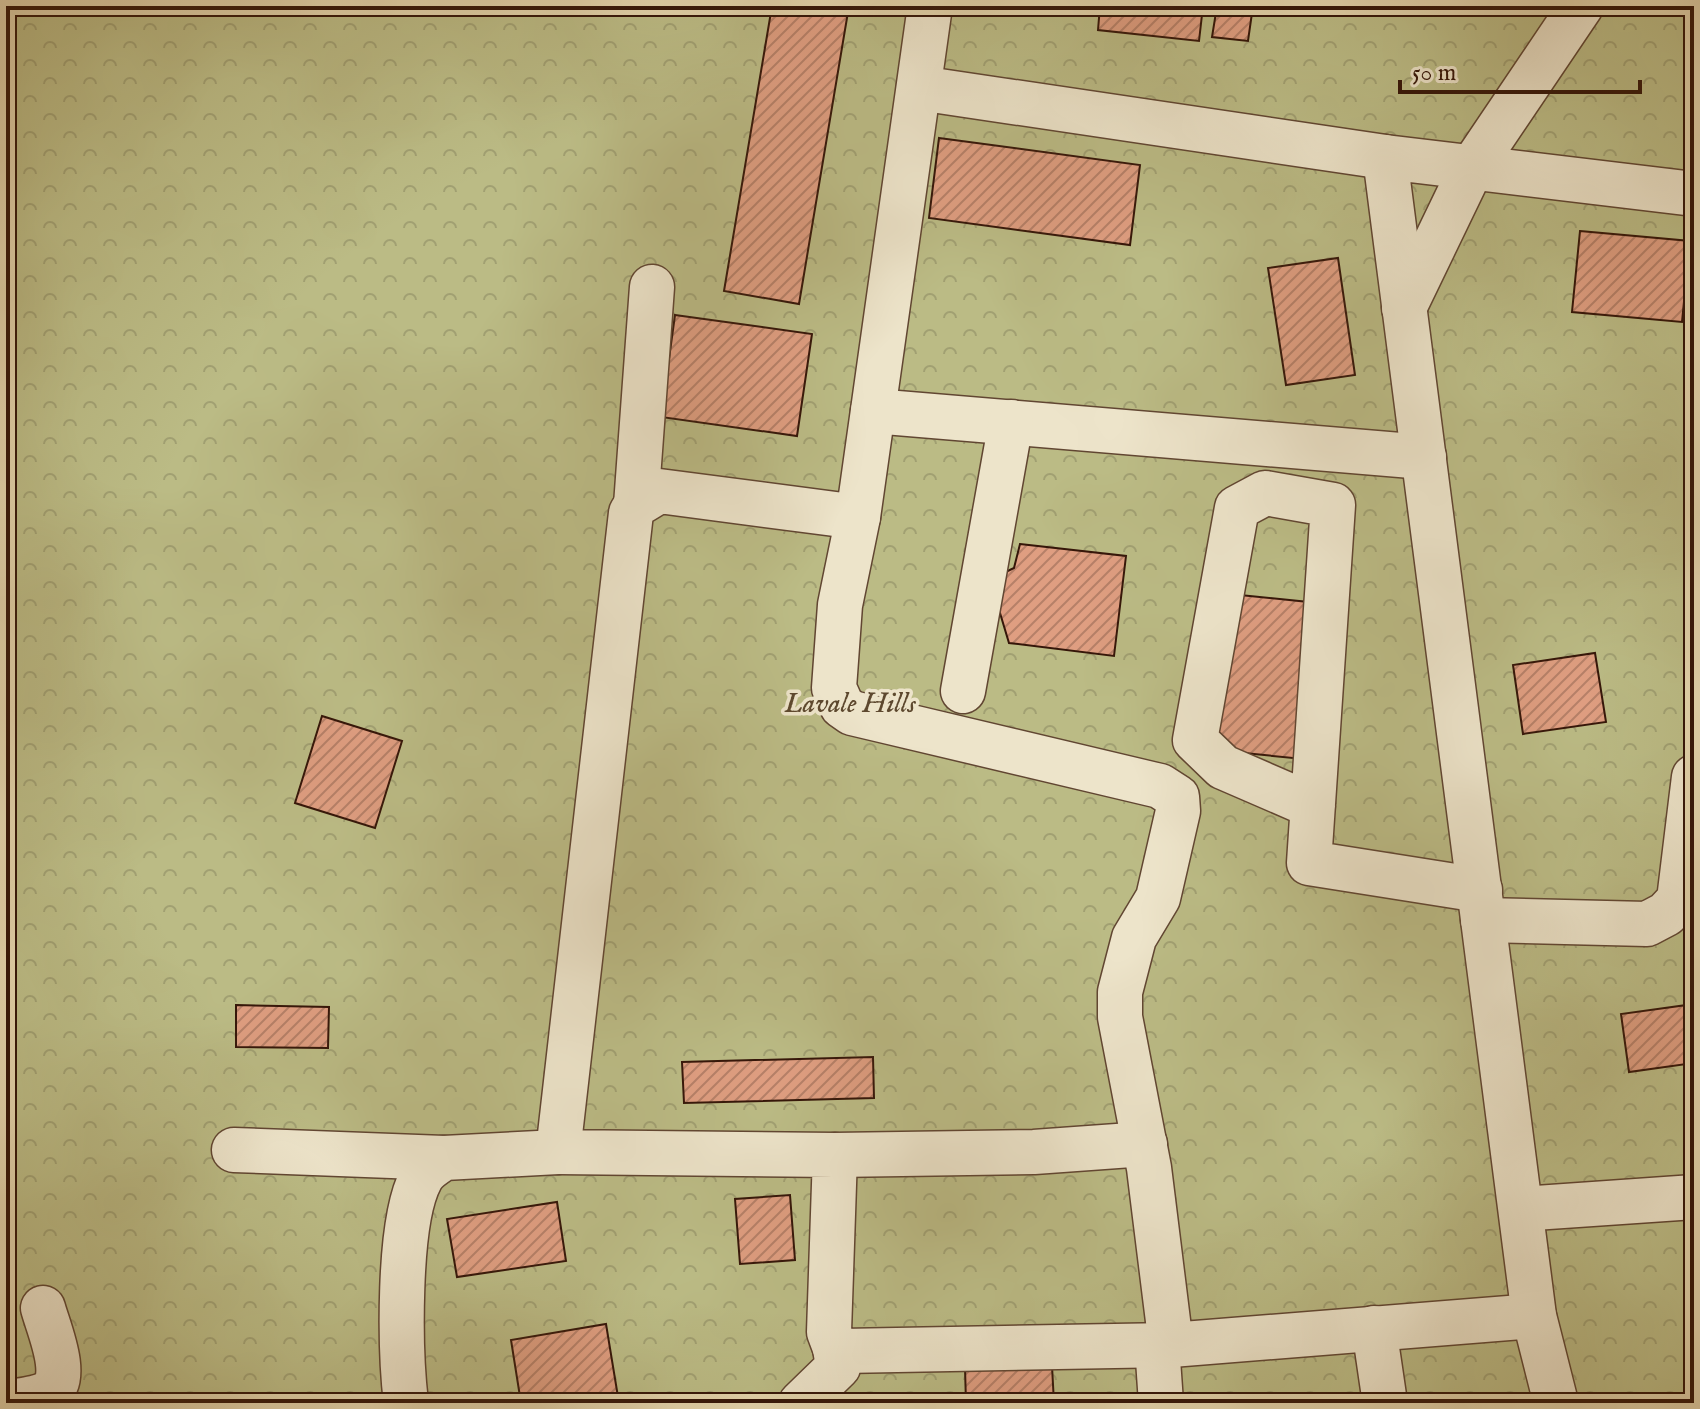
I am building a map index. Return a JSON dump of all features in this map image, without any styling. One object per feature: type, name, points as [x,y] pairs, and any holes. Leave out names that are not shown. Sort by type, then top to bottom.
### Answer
[{"type":"lane","points":[[930,6],[858,517],[840,605],[834,688],[842,706],[852,713],[1160,786],[1177,797],[1178,811],[1158,898],[1134,938],[1120,992],[1120,1017],[1145,1144],[1164,1345],[1161,1403]]},
{"type":"lane","points":[[1404,308],[1471,169],[1581,6]]},
{"type":"lane","points":[[919,88],[1471,169],[1694,194]]},
{"type":"lane","points":[[1385,157],[1534,1316],[1556,1403]]},
{"type":"lane","points":[[636,505],[652,287]]},
{"type":"lane","points":[[873,411],[1424,457]]},
{"type":"lane","points":[[963,691],[1011,422]]},
{"type":"lane","points":[[558,1152],[631,513],[636,505],[659,491],[858,517]]},
{"type":"lane","points":[[1313,806],[1223,767],[1195,740],[1237,508],[1265,493],[1333,505],[1313,806],[1309,863],[1482,905],[1647,924],[1666,914],[1679,900],[1694,777]]},
{"type":"lane","points":[[234,1150],[444,1158],[558,1152],[835,1155],[1034,1152],[1145,1144]]},
{"type":"lane","points":[[801,1403],[838,1367],[829,1332],[835,1155]]},
{"type":"lane","points":[[406,1403],[401,1364],[406,1234],[411,1205],[421,1178],[444,1158]]},
{"type":"lane","points":[[1521,1209],[1694,1197]]},
{"type":"lane","points":[[6,1403],[48,1393],[55,1386],[58,1359],[43,1308]]},
{"type":"lane","points":[[835,1348],[851,1352],[1164,1345],[1534,1316]]},
{"type":"lane","points":[[1374,1328],[1385,1403]]},
{"type":"green space","name":"Lavale Hills","points":[[6,6],[1694,6],[1694,1403],[6,1403]]},
{"type":"building","points":[[772,6],[849,6],[799,304],[724,291]]},
{"type":"building","points":[[1100,6],[1203,6],[1199,41],[1098,30]]},
{"type":"building","points":[[1217,6],[1253,6],[1248,41],[1212,37]]},
{"type":"building","points":[[939,138],[1140,165],[1130,245],[929,218]]},
{"type":"building","points":[[1580,231],[1690,241],[1682,322],[1572,312]]},
{"type":"building","points":[[1338,258],[1355,375],[1286,385],[1268,268]]},
{"type":"building","points":[[675,315],[812,334],[797,436],[661,417]]},
{"type":"building","points":[[1020,544],[1126,556],[1114,656],[1009,643],[1000,613],[985,599],[993,578],[1014,568]]},
{"type":"building","points":[[1230,594],[1318,603],[1303,759],[1214,750]]},
{"type":"building","points":[[1595,653],[1606,722],[1523,734],[1513,665]]},
{"type":"building","points":[[322,716],[402,741],[375,828],[295,803]]},
{"type":"building","points":[[1694,1004],[1694,1063],[1629,1072],[1621,1014]]},
{"type":"building","points":[[236,1005],[329,1007],[328,1048],[236,1047]]},
{"type":"building","points":[[873,1057],[874,1098],[684,1103],[682,1062]]},
{"type":"building","points":[[790,1195],[795,1260],[740,1264],[735,1199]]},
{"type":"building","points":[[557,1202],[566,1261],[457,1277],[447,1219]]},
{"type":"building","points":[[606,1324],[619,1403],[521,1403],[511,1340]]},
{"type":"building","points":[[1052,1366],[1054,1403],[966,1403],[965,1368]]}]
